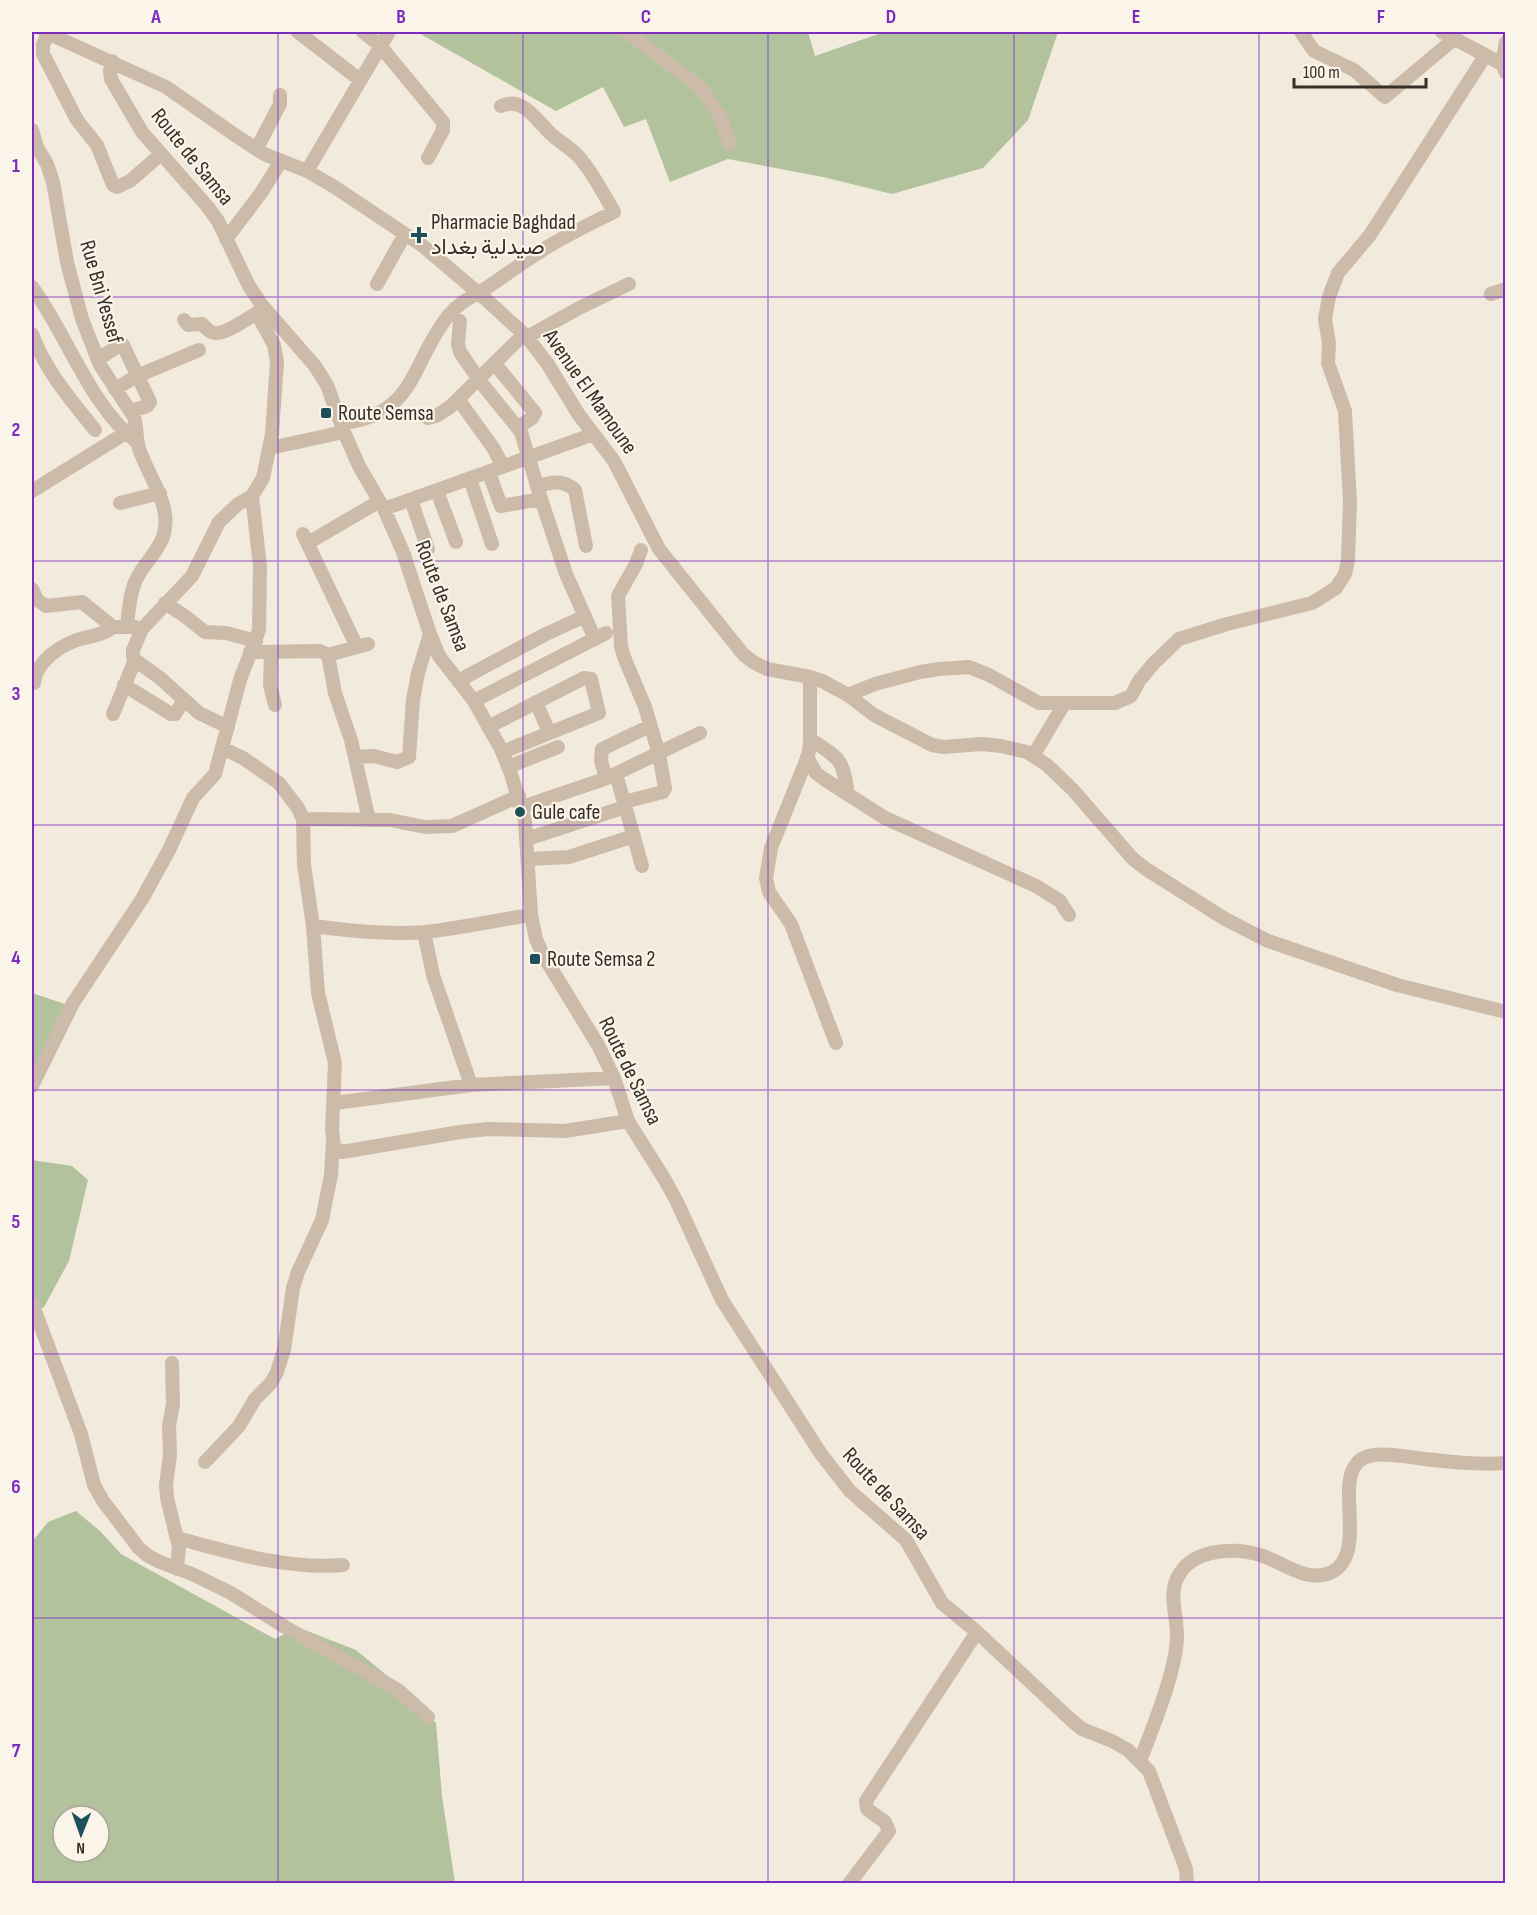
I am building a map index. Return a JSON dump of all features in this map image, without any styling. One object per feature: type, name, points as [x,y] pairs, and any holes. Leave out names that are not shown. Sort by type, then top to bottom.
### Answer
[{"type":"street","points":[[46,32],[43,50],[46,59],[77,120],[97,145],[113,185],[117,187],[125,184],[160,155]]},
{"type":"street","name":"Avenue El Mamoune","points":[[46,32],[166,87],[264,154],[307,171],[333,186],[405,234],[479,293],[526,336],[547,363],[579,414],[614,460],[659,549],[743,654],[753,662],[771,670],[810,676]]},
{"type":"street","points":[[363,32],[381,46],[443,122],[443,130],[428,158]]},
{"type":"street","points":[[307,171],[389,32]]},
{"type":"street","points":[[627,32],[700,87],[719,115],[730,144]]},
{"type":"street","points":[[1300,32],[1314,51],[1354,70],[1385,97],[1454,39]]},
{"type":"street","points":[[1442,32],[1504,69]]},
{"type":"street","points":[[306,34],[360,80]]},
{"type":"street","points":[[1504,69],[1506,42]]},
{"type":"street","points":[[848,695],[875,684],[920,672],[969,667],[1039,703],[1097,705],[1123,701],[1131,696],[1139,681],[1153,664],[1179,639],[1227,624],[1312,603],[1331,592],[1341,581],[1348,560],[1350,501],[1345,411],[1328,363],[1329,343],[1325,320],[1329,297],[1338,273],[1370,235],[1485,56]]},
{"type":"street","name":"Route de Samsa","points":[[112,61],[111,79],[142,132],[218,221],[261,308],[315,366],[327,385],[342,427],[381,505],[414,582],[439,656],[474,701],[508,767],[520,801],[527,839],[531,915],[536,939],[614,1078],[628,1121],[674,1195],[722,1300],[821,1454],[850,1491],[906,1540],[942,1603],[977,1632],[1082,1729],[1122,1746],[1149,1771],[1186,1869],[1188,1884]]},
{"type":"street","points":[[256,148],[279,104],[280,95]]},
{"type":"street","points":[[270,448],[342,427],[385,410],[403,395],[446,318],[462,302],[542,250],[614,212],[578,156],[551,135],[523,106],[511,103],[501,106]]},
{"type":"street","name":"Rue Bni Yessef","points":[[32,130],[53,182],[67,262],[82,319],[98,359],[131,411],[137,425],[138,443],[150,477],[160,494],[165,522],[163,537],[136,581],[120,626]]},
{"type":"street","points":[[226,239],[261,193],[281,161]]},
{"type":"street","points":[[377,284],[405,234]]},
{"type":"street","points":[[428,418],[444,412],[526,336],[629,284]]},
{"type":"street","points":[[32,287],[36,303],[59,331],[78,367],[125,434],[138,443]]},
{"type":"street","points":[[1491,294],[1506,289]]},
{"type":"street","points":[[184,320],[188,325],[202,324],[216,333],[226,330],[261,308]]},
{"type":"street","points":[[228,727],[199,712],[184,700],[160,678],[135,660],[133,650],[142,629],[192,576],[215,528],[223,517],[252,496],[263,477],[270,448],[277,362],[272,340],[261,321],[261,308]]},
{"type":"street","points":[[59,331],[82,319]]},
{"type":"street","points":[[460,321],[458,344],[460,352],[479,380],[518,427],[566,574],[585,616],[600,636],[474,701]]},
{"type":"street","points":[[32,334],[38,351],[53,375],[95,430]]},
{"type":"street","points":[[98,359],[123,345],[150,402],[147,406],[131,411]]},
{"type":"street","points":[[115,388],[137,376],[199,351]]},
{"type":"street","points":[[495,364],[535,413],[532,418],[518,427]]},
{"type":"street","points":[[458,399],[494,449],[503,467]]},
{"type":"street","points":[[32,491],[137,425]]},
{"type":"street","points":[[165,603],[205,632],[220,632],[253,647],[271,652],[320,651],[328,655],[363,645],[305,539],[381,505],[411,500],[594,434]]},
{"type":"street","points":[[489,473],[501,506],[539,493],[549,482],[569,485],[575,490],[586,546]]},
{"type":"street","points":[[470,479],[492,544]]},
{"type":"street","points":[[437,491],[456,542]]},
{"type":"street","points":[[120,503],[160,494]]},
{"type":"street","points":[[32,1086],[73,1004],[142,899],[164,860],[193,798],[215,774],[240,680],[260,623],[260,566],[252,496]]},
{"type":"street","points":[[411,500],[428,549]]},
{"type":"street","points":[[527,839],[664,791],[659,754],[624,657],[618,606],[618,596],[641,550]]},
{"type":"street","points":[[32,589],[37,600],[44,605]]},
{"type":"street","points":[[32,614],[44,605],[82,602],[120,626],[142,629]]},
{"type":"street","points":[[458,681],[544,634],[585,616]]},
{"type":"street","points":[[35,684],[35,674],[39,666],[61,648],[120,626]]},
{"type":"street","points":[[355,757],[374,756],[397,762],[409,757],[413,700],[418,673],[430,634]]},
{"type":"street","points":[[271,652],[270,685],[275,705]]},
{"type":"street","points":[[328,655],[335,693],[355,757],[369,820]]},
{"type":"street","points":[[113,714],[135,660]]},
{"type":"street","points":[[836,1043],[790,924],[769,892],[766,878],[771,848],[807,757],[810,739],[810,676],[848,695],[874,715],[922,742],[937,747],[982,744],[1017,749],[1033,756],[1047,765],[1073,790],[1133,859],[1243,929],[1268,942],[1371,977],[1506,1012]]},
{"type":"street","points":[[488,727],[584,678],[591,680],[598,713],[502,752]]},
{"type":"street","points":[[124,685],[171,714],[176,713],[184,700]]},
{"type":"street","points":[[536,702],[549,732]]},
{"type":"street","points":[[1033,756],[1064,704]]},
{"type":"street","points":[[642,866],[625,804],[601,761],[602,749],[650,726]]},
{"type":"street","points":[[303,819],[390,820],[425,827],[452,826],[520,801],[611,776],[700,733]]},
{"type":"street","points":[[810,739],[839,760],[848,794]]},
{"type":"street","points":[[508,767],[558,747]]},
{"type":"street","points":[[205,1462],[239,1426],[255,1400],[271,1383],[277,1372],[284,1350],[293,1288],[322,1220],[331,1175],[335,1103],[335,1063],[318,993],[313,926],[306,881],[303,819],[298,808],[279,783],[243,758],[222,748]]},
{"type":"street","points":[[807,757],[816,773],[885,818],[1036,886],[1060,901],[1069,915]]},
{"type":"street","points":[[528,859],[569,857],[634,836]]},
{"type":"street","points":[[313,926],[378,933],[424,932],[531,915]]},
{"type":"street","points":[[424,932],[434,975],[471,1084]]},
{"type":"street","points":[[335,1103],[471,1084],[614,1078]]},
{"type":"street","points":[[333,1142],[334,1147],[338,1150],[348,1151],[460,1132],[565,1131],[628,1121]]},
{"type":"street","points":[[32,1302],[81,1434],[99,1494],[138,1547],[148,1556],[231,1593],[285,1627],[398,1690],[428,1718]]},
{"type":"street","points":[[172,1363],[173,1404],[169,1426],[170,1455],[166,1498],[179,1547],[177,1569]]},
{"type":"street","points":[[1140,1761],[1173,1665],[1177,1646],[1173,1587],[1181,1572],[1194,1558],[1216,1552],[1252,1553],[1303,1574],[1320,1576],[1332,1572],[1343,1562],[1349,1547],[1350,1480],[1353,1467],[1361,1459],[1374,1455],[1391,1455],[1463,1464],[1506,1463]]},
{"type":"street","points":[[177,1538],[268,1559],[312,1565],[343,1564]]},
{"type":"street","points":[[849,1884],[889,1831],[885,1822],[867,1809],[866,1801],[977,1632]]},
{"type":"green space","points":[[417,32],[808,32],[815,56],[884,32],[1058,32],[1028,120],[983,168],[892,194],[823,177],[728,159],[670,182],[646,119],[624,127],[603,87],[556,111]]},
{"type":"green space","points":[[32,993],[65,1004],[32,1077]]},
{"type":"green space","points":[[32,1160],[72,1166],[88,1180],[69,1261],[44,1307],[38,1310],[32,1297]]},
{"type":"green space","points":[[76,1511],[100,1531],[121,1554],[275,1639],[297,1627],[356,1650],[413,1697],[436,1723],[442,1796],[455,1883],[32,1884],[32,1542],[48,1522]]},
{"type":"place","name":"Pharmacie Baghdad صيدلية بغداد","points":[[419,235]]},
{"type":"place","name":"Route Semsa","points":[[326,413]]},
{"type":"place","name":"Gule cafe","points":[[520,812]]},
{"type":"place","name":"Route Semsa 2","points":[[535,959]]}]
